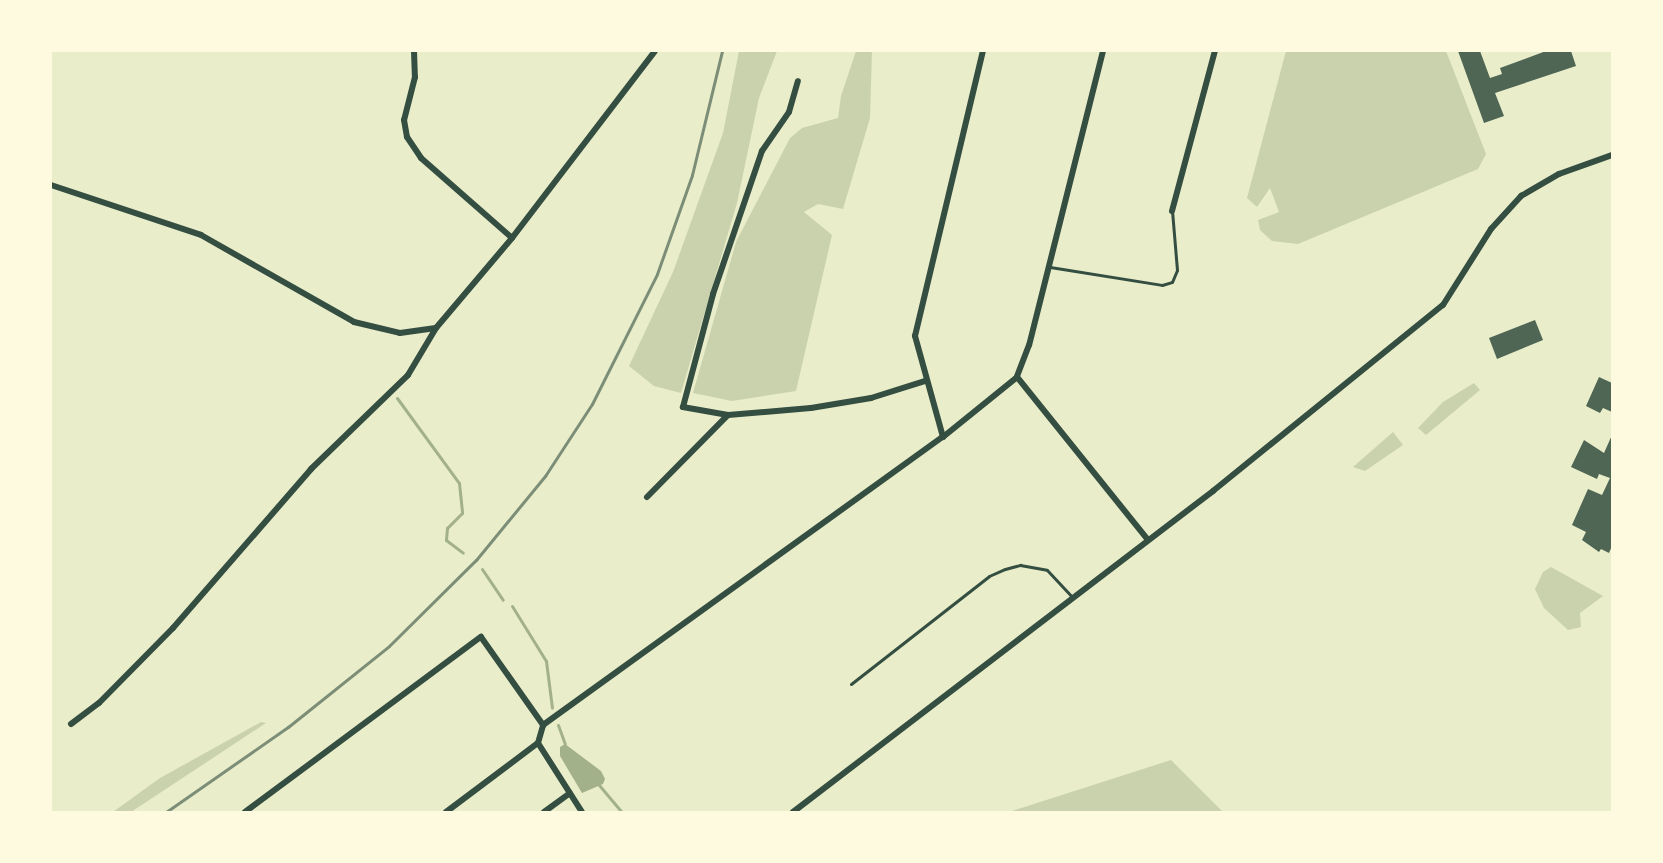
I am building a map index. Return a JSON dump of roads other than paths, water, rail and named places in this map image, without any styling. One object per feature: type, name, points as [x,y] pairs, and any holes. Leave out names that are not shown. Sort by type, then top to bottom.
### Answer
[{"type":"street","points":[[414,51],[415,77],[404,120],[406,137],[422,158],[512,238]]},
{"type":"street","points":[[71,724],[99,703],[172,628],[311,469],[408,375],[436,328],[512,238],[655,51]]},
{"type":"street","points":[[943,437],[925,381],[915,336],[983,51]]},
{"type":"street","points":[[447,812],[538,743],[543,725],[943,437],[1017,377],[1050,267],[1103,51]]},
{"type":"street","points":[[1172,211],[1215,51]]},
{"type":"street","points":[[798,81],[789,112],[762,151],[713,294],[683,407],[728,415],[823,406],[871,398],[925,381]]},
{"type":"street","points":[[793,812],[1148,540],[1443,305],[1491,229],[1521,196],[1559,174],[1612,155]]},
{"type":"street","points":[[51,185],[201,235],[354,322],[400,333],[436,328]]},
{"type":"street","points":[[1017,377],[1148,540]]},
{"type":"street","points":[[647,497],[728,415]]},
{"type":"street","points":[[245,812],[481,637],[543,725]]},
{"type":"street","points":[[538,743],[582,812]]},
{"type":"street","points":[[544,812],[570,793]]},
{"type":"lane","points":[[1050,267],[1162,285],[1172,282],[1177,270],[1172,211]]},
{"type":"lane","points":[[852,684],[990,576],[1005,569],[1020,565],[1047,570],[1072,598]]},
{"type":"waterway","points":[[397,398],[459,483],[462,513],[447,528],[446,540],[463,553]]},
{"type":"waterway","points":[[482,569],[503,600]]},
{"type":"waterway","points":[[512,606],[546,661],[552,708]]},
{"type":"waterway","points":[[558,725],[565,744]]},
{"type":"waterway","points":[[599,785],[622,812]]},
{"type":"railway","points":[[166,812],[288,727],[389,646],[476,560],[545,476],[592,404],[657,274],[692,175],[722,51]]}]
